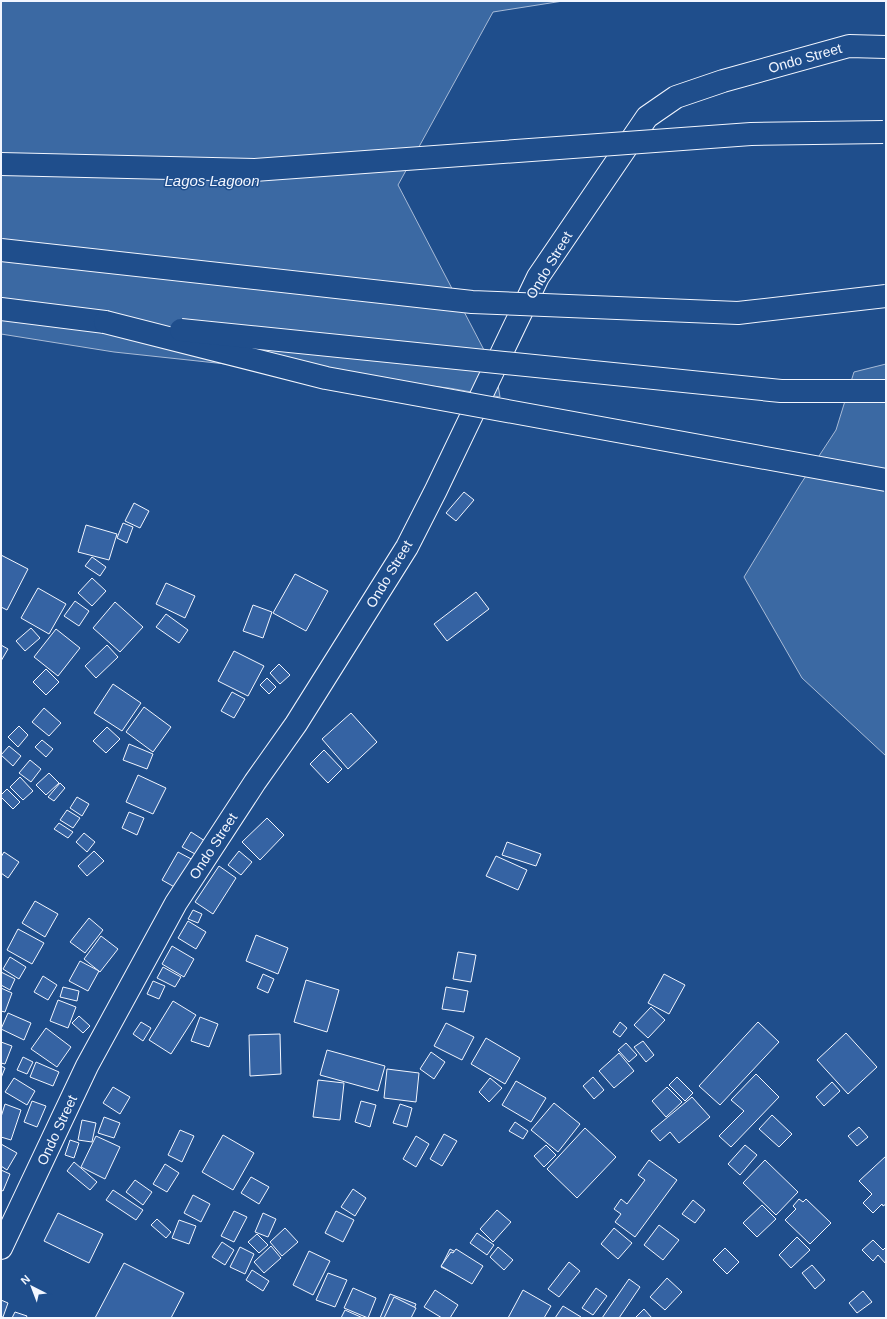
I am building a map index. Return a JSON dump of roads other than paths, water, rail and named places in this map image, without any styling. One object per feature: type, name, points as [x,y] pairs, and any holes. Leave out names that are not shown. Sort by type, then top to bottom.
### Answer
[{"type":"main road","name":"Ondo Street","points":[[1,1248],[87,1066],[176,903],[255,782],[296,724],[406,547],[436,490],[538,277],[647,117],[676,97],[723,81],[849,46],[886,47]]},
{"type":"main road","points":[[1,164],[254,170],[751,134],[884,132]]},
{"type":"main road","points":[[1,250],[472,302],[738,313],[886,296]]},
{"type":"main road","points":[[1,309],[105,322],[781,391],[886,391]]},
{"type":"main road","points":[[105,322],[326,378],[886,480]]},
{"type":"water","name":"Lagos Lagoon","points":[[1,1],[563,1],[493,12],[398,185],[496,373],[500,397],[449,388],[114,352],[1,334]]},
{"type":"water","points":[[886,364],[886,756],[802,678],[744,577],[800,485],[836,430],[854,372]]}]
